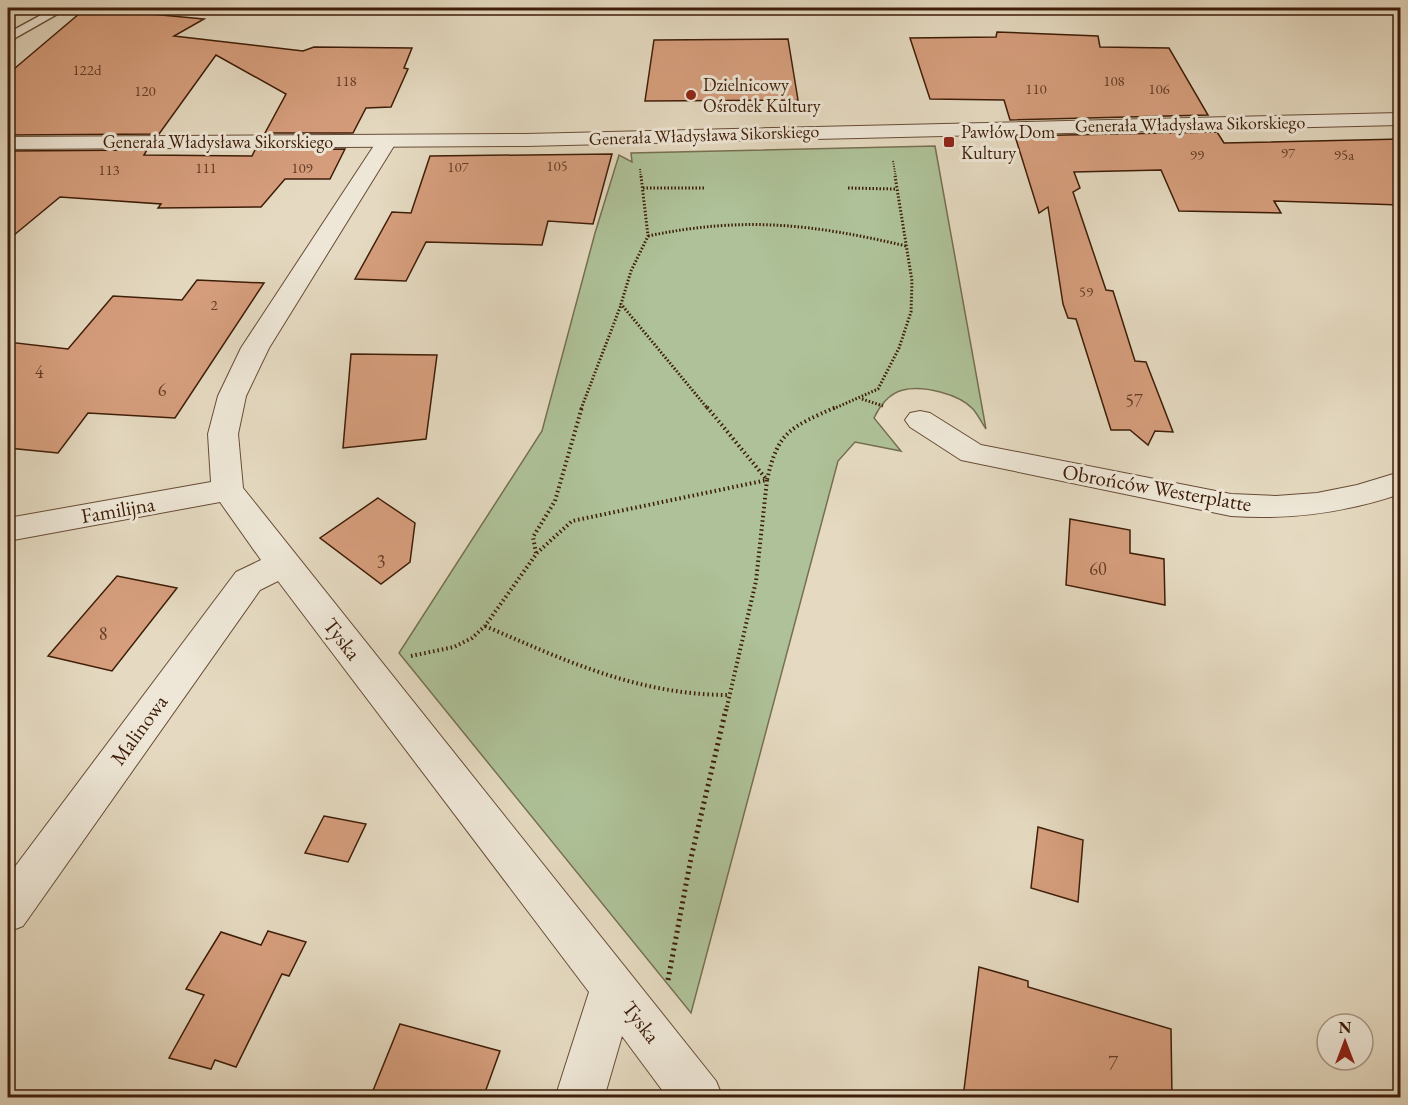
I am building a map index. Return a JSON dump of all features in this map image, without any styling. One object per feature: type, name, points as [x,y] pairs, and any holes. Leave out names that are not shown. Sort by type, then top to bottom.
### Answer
[{"type":"street","name":"Generała Władysława Sikorskiego","points":[[8,143],[547,140],[1401,119]]},
{"type":"street","name":"Tyska","points":[[387,141],[255,348],[232,396],[223,434],[224,468],[228,490],[283,564],[699,1098]]},
{"type":"street","name":"Obrońców Westerplatte","points":[[920,420],[972,453],[1231,505],[1274,509],[1307,507],[1356,499],[1401,483]]},
{"type":"street","name":"Familijna","points":[[8,530],[228,490]]},
{"type":"street","name":"Malinowa","points":[[8,911],[248,581],[283,564]]},
{"type":"street","points":[[579,1098],[614,987]]},
{"type":"lane","points":[[8,38],[62,8]]},
{"type":"path","points":[[657,1043],[691,858],[756,581],[767,480],[773,453],[792,427],[878,389],[900,348],[911,312],[912,281],[891,154]]},
{"type":"path","points":[[537,553],[533,537],[555,501],[575,425],[621,304],[631,271],[648,236],[639,159]]},
{"type":"path","points":[[643,188],[705,188]]},
{"type":"path","points":[[848,188],[895,189]]},
{"type":"path","points":[[648,236],[693,225],[771,221],[831,228],[906,246]]},
{"type":"path","points":[[621,304],[767,480]]},
{"type":"path","points":[[364,667],[454,647],[472,638],[484,626],[537,553],[572,521],[767,480]]},
{"type":"path","points":[[484,626],[591,671],[622,681],[701,696],[729,695]]},
{"type":"green space","points":[[935,146],[986,429],[973,409],[959,399],[930,390],[903,390],[893,394],[885,401],[874,418],[901,451],[855,442],[838,461],[691,1013],[399,653],[542,431],[595,233],[619,155],[632,162],[631,153]]},
{"type":"building","points":[[86,8],[204,19],[174,36],[303,51],[314,47],[412,48],[404,68],[408,69],[391,107],[366,108],[353,133],[265,133],[286,94],[216,55],[159,134],[8,135],[8,74]]},
{"type":"building","points":[[997,32],[1098,36],[1100,47],[1169,48],[1208,115],[1010,120],[1004,100],[930,99],[910,38],[996,37]]},
{"type":"building","points":[[788,39],[798,100],[645,101],[654,40]]},
{"type":"building","points":[[1217,132],[1224,143],[1401,139],[1401,205],[1274,201],[1281,213],[1179,211],[1161,170],[1074,172],[1080,188],[1073,192],[1106,290],[1113,291],[1135,361],[1146,362],[1173,432],[1155,431],[1148,445],[1130,430],[1111,430],[1076,319],[1068,318],[1063,304],[1048,207],[1039,213],[1015,136]]},
{"type":"building","points":[[345,149],[330,179],[285,179],[261,207],[158,208],[161,204],[60,197],[8,240],[8,151],[147,150],[144,155],[252,156],[255,150]]},
{"type":"building","points":[[612,154],[593,224],[548,221],[542,245],[426,242],[406,281],[355,279],[392,212],[411,213],[430,156]]},
{"type":"building","points":[[197,280],[264,283],[175,418],[88,413],[58,453],[8,448],[8,342],[68,349],[113,296],[182,300]]},
{"type":"building","points":[[351,354],[437,355],[426,439],[343,448]]},
{"type":"building","points":[[378,498],[415,523],[410,562],[381,584],[320,538]]},
{"type":"building","points":[[1070,519],[1130,530],[1130,553],[1164,559],[1165,605],[1066,585]]},
{"type":"building","points":[[117,576],[177,588],[112,671],[48,656]]},
{"type":"building","points":[[324,816],[366,824],[348,862],[305,853]]},
{"type":"building","points":[[1038,827],[1083,840],[1078,902],[1031,888]]},
{"type":"building","points":[[268,931],[306,942],[289,976],[282,974],[236,1067],[215,1060],[211,1069],[169,1058],[204,995],[186,989],[221,932],[261,945]]},
{"type":"building","points":[[979,967],[1028,981],[1028,987],[1171,1029],[1172,1098],[963,1098]]},
{"type":"building","points":[[400,1024],[500,1051],[483,1098],[370,1098]]},
{"type":"place","name":"Dzielnicowy Ośrodek Kultury","points":[[691,95]]},
{"type":"place","name":"Pawłów Dom Kultury","points":[[949,142]]}]
